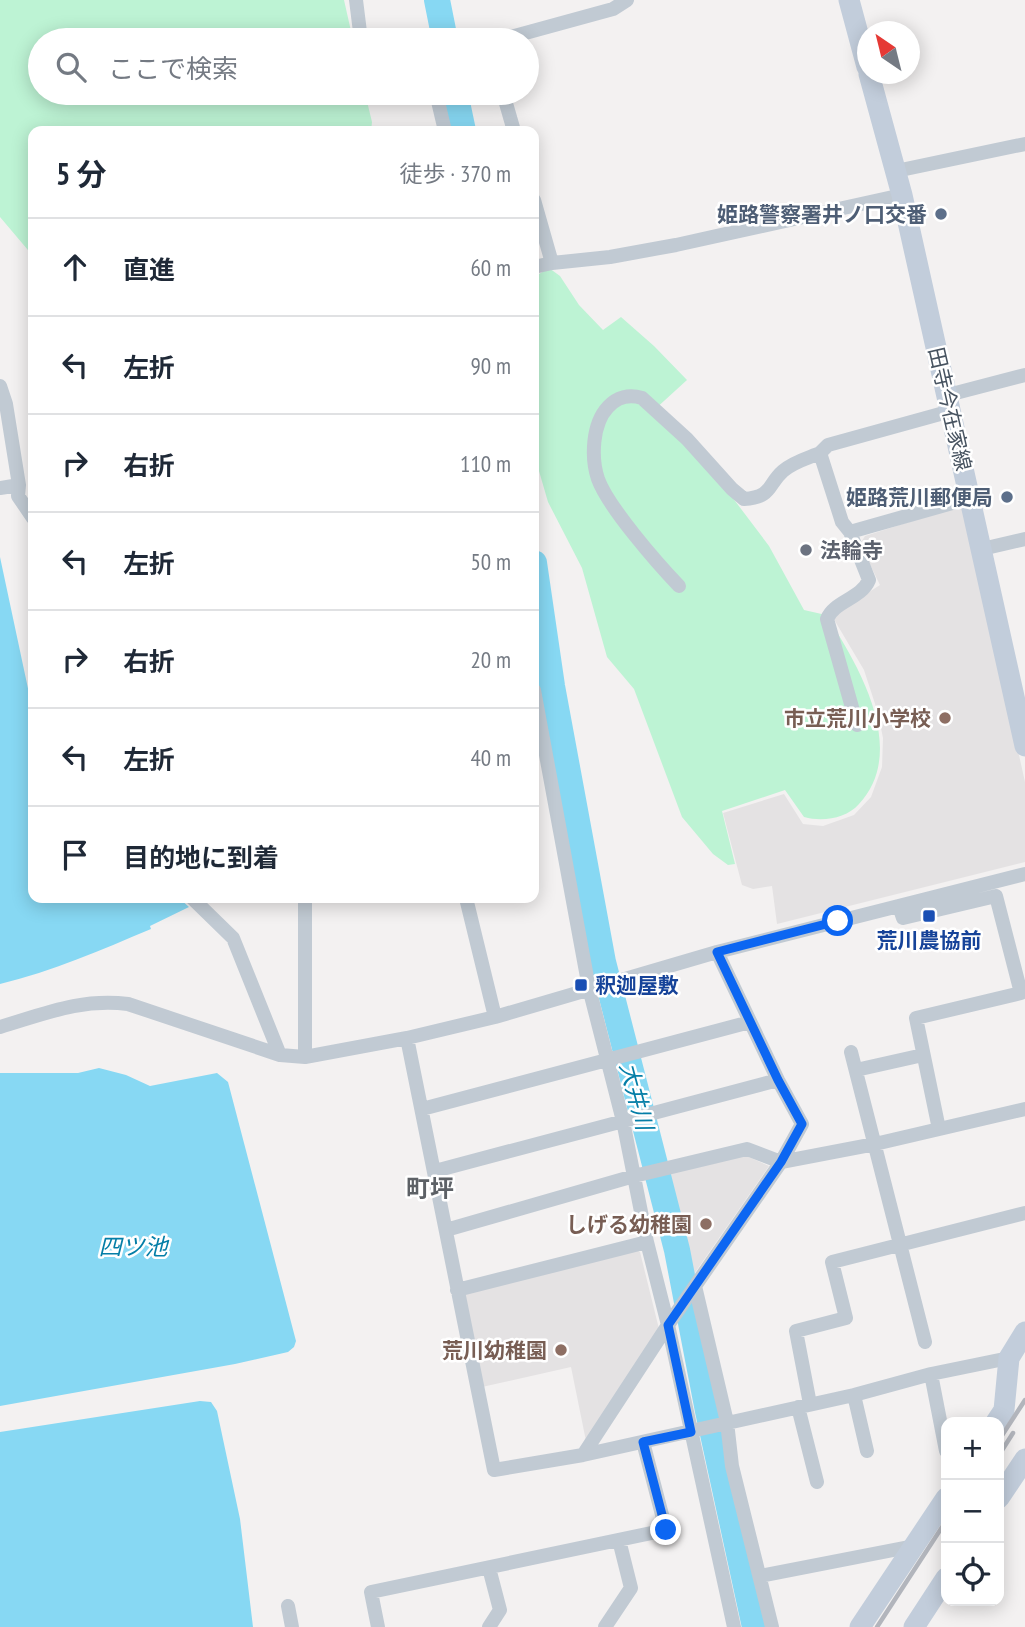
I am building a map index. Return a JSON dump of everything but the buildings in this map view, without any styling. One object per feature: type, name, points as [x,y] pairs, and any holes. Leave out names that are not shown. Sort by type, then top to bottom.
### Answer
[{"type":"main road","points":[[849,0],[857,30]]},
{"type":"main road","name":"田寺今在家線","points":[[872,84],[902,195],[970,498],[1020,703],[1025,746]]},
{"type":"main road","points":[[999,1417],[1004,1410],[1009,1359],[1025,1332]]},
{"type":"main road","points":[[1004,1490],[1025,1459]]},
{"type":"main road","points":[[860,1627],[941,1506]]},
{"type":"main road","points":[[914,1627],[941,1586]]},
{"type":"street","points":[[356,0],[360,28]]},
{"type":"street","points":[[539,29],[613,9],[625,0]]},
{"type":"street","points":[[439,105],[444,126]]},
{"type":"street","points":[[506,105],[513,126]]},
{"type":"street","points":[[896,171],[1025,144]]},
{"type":"street","points":[[539,266],[676,245],[902,195]]},
{"type":"street","points":[[539,217],[552,262]]},
{"type":"street","points":[[679,586],[634,532],[598,480],[595,435],[600,418],[609,406],[622,397],[634,395],[642,398],[687,439],[744,499],[758,498],[773,487],[782,472],[820,453],[828,444],[1025,375]]},
{"type":"street","points":[[0,386],[19,485],[18,496],[28,511]]},
{"type":"street","points":[[820,453],[842,522],[850,532],[869,580],[859,593],[830,611],[827,619],[857,725]]},
{"type":"street","points":[[0,488],[19,485]]},
{"type":"street","points":[[850,532],[970,498]]},
{"type":"street","points":[[982,549],[1025,539]]},
{"type":"street","points":[[539,717],[589,988],[623,1121],[647,1242],[668,1325],[734,1627]]},
{"type":"street","points":[[0,1027],[78,1004],[104,1001],[128,1004],[280,1055],[305,1057],[407,1038],[495,1017],[717,952],[1025,874]]},
{"type":"street","points":[[900,905],[903,918],[996,896],[1021,993],[916,1018],[939,1129]]},
{"type":"street","points":[[197,903],[233,938],[280,1055]]},
{"type":"street","points":[[305,903],[305,1057]]},
{"type":"street","points":[[467,903],[495,1017]]},
{"type":"street","points":[[583,1455],[668,1325],[781,1162],[802,1124],[717,952]]},
{"type":"street","points":[[422,1109],[750,1022]]},
{"type":"street","points":[[407,1038],[494,1469],[583,1455],[691,1432],[854,1395],[931,1374],[1009,1359]]},
{"type":"street","points":[[851,1052],[925,1342]]},
{"type":"street","points":[[856,1070],[923,1055]]},
{"type":"street","points":[[435,1171],[778,1080]]},
{"type":"street","points":[[446,1230],[671,1167],[747,1149],[781,1162],[875,1144],[1025,1109]]},
{"type":"street","points":[[817,1482],[804,1406],[796,1331],[846,1318],[832,1262],[1025,1213]]},
{"type":"street","points":[[457,1290],[647,1242]]},
{"type":"street","points":[[695,1286],[727,1422],[732,1466],[772,1627]]},
{"type":"street","points":[[931,1374],[941,1425]]},
{"type":"street","points":[[854,1395],[867,1451]]},
{"type":"street","points":[[378,1627],[371,1592],[666,1530],[643,1442]]},
{"type":"street","points":[[605,1627],[631,1588],[619,1540]]},
{"type":"street","points":[[760,1576],[914,1546]]},
{"type":"street","points":[[489,1567],[500,1610],[489,1627]]},
{"type":"street","points":[[288,1606],[292,1627]]},
{"type":"shaded area","name":"市立荒川小学校","points":[[963,505],[1025,782],[1025,862],[777,924],[772,886],[753,889],[742,885],[723,813],[784,794],[803,824],[823,826],[854,815],[871,797],[882,767],[883,738],[878,713],[864,670],[832,616],[880,585],[860,544],[865,536]]},
{"type":"shaded area","name":"しげる幼稚園","points":[[742,1154],[769,1166],[694,1274],[670,1174]]},
{"type":"shaded area","name":"荒川幼稚園","points":[[633,1248],[640,1252],[660,1333],[586,1441],[571,1367],[482,1387],[464,1294]]},
{"type":"green space","points":[[0,0],[344,0],[350,28],[28,28],[28,105],[368,105],[372,126],[28,126],[28,250],[0,217]]},
{"type":"green space","points":[[549,268],[560,276],[579,305],[603,330],[621,317],[687,380],[653,411],[723,485],[769,546],[804,610],[826,615],[852,658],[873,708],[879,733],[879,759],[873,782],[859,804],[841,816],[826,819],[804,817],[785,790],[722,811],[735,864],[728,865],[713,854],[682,817],[634,689],[607,657],[582,568],[548,502],[539,471],[539,274]]},
{"type":"water","points":[[0,557],[28,689],[28,903],[185,903],[189,907],[150,926],[151,929],[95,952],[0,984]]},
{"type":"water","name":"四ツ池","points":[[99,1068],[126,1075],[150,1086],[217,1073],[228,1082],[296,1341],[288,1352],[235,1364],[0,1406],[0,1073],[78,1073]]},
{"type":"water","points":[[200,1401],[211,1402],[217,1411],[240,1519],[253,1627],[0,1627],[0,1432]]},
{"type":"waterway","name":"大井川","points":[[437,0],[443,28]]},
{"type":"waterway","name":"大井川","points":[[458,105],[462,126]]},
{"type":"waterway","name":"大井川","points":[[539,597],[552,686],[603,962],[677,1250],[708,1411],[755,1627]]},
{"type":"railway","points":[[1004,1432],[1025,1400]]},
{"type":"railway","points":[[1004,1447],[1013,1433]]},
{"type":"railway","points":[[877,1627],[941,1529]]},
{"type":"place","name":"姫路警察署井ノ口交番","points":[[941,214]]},
{"type":"place","name":"姫路荒川郵便局","points":[[1007,497]]},
{"type":"place","name":"法輪寺","points":[[806,550]]},
{"type":"place","name":"市立荒川小学校","points":[[945,718]]},
{"type":"place","name":"荒川農協前","points":[[929,916]]},
{"type":"place","name":"釈迦屋敷","points":[[581,985]]},
{"type":"place","name":"しげる幼稚園","points":[[706,1224]]},
{"type":"place","name":"荒川幼稚園","points":[[561,1350]]},
{"type":"district","name":"町坪","points":[[430,1188]]},
{"type":"route","points":[[666,1530],[643,1442],[691,1432],[668,1325],[781,1162],[802,1124],[717,952],[838,921]]}]
